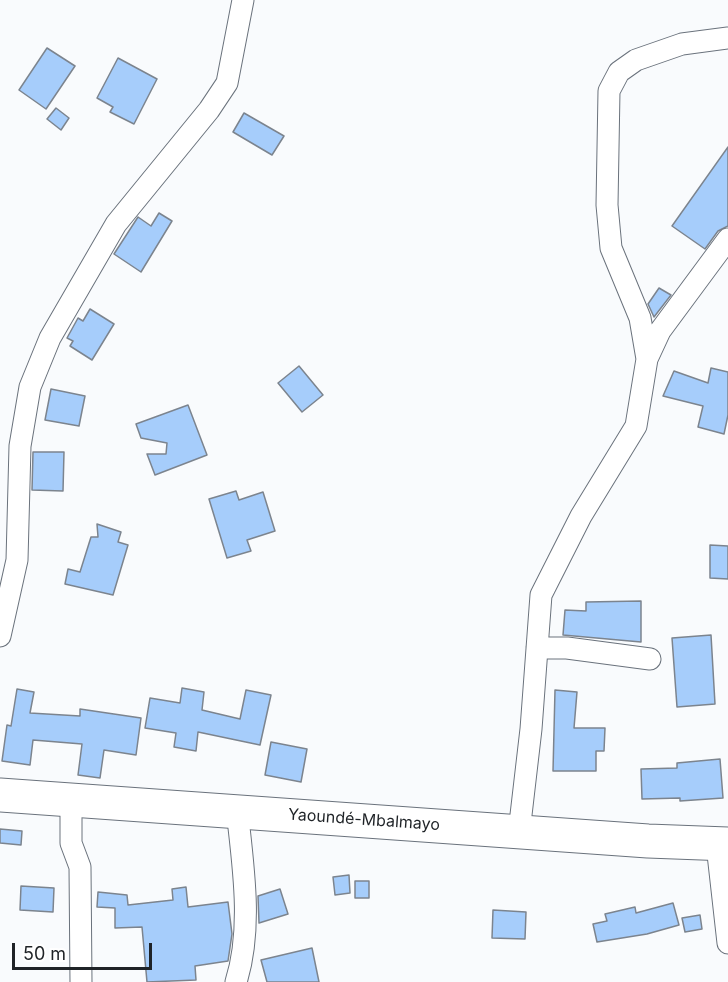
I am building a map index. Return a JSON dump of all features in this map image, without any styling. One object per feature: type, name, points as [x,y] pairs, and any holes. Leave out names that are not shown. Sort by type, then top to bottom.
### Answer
[{"type":"highway","name":"Yaoundé-Mbalmayo","points":[[0,795],[722,844]]},
{"type":"street","points":[[0,636],[17,560],[20,446],[34,377],[50,338],[116,224],[209,110],[227,83],[243,0]]},
{"type":"street","points":[[647,359],[640,318],[611,248],[607,205],[609,91],[619,72],[636,60],[682,44],[728,38]]},
{"type":"street","points":[[519,832],[541,595],[581,516],[636,426],[647,359],[660,331],[728,239]]},
{"type":"street","points":[[537,648],[567,648],[650,659]]},
{"type":"street","points":[[71,799],[71,843],[80,867],[81,982]]},
{"type":"street","points":[[236,982],[244,915],[244,872],[237,810]]},
{"type":"street","points":[[722,844],[728,943]]},
{"type":"building","points":[[47,48],[75,66],[46,109],[19,90]]},
{"type":"building","points":[[118,58],[157,79],[134,124],[110,112],[113,107],[97,98]]},
{"type":"building","points":[[56,108],[69,118],[61,130],[47,119]]},
{"type":"building","points":[[244,113],[284,136],[272,155],[233,132]]},
{"type":"building","points":[[728,147],[728,226],[718,231],[705,249],[672,226]]},
{"type":"building","points":[[159,213],[172,221],[141,272],[114,254],[138,217],[151,226]]},
{"type":"building","points":[[659,288],[671,295],[654,317],[648,304]]},
{"type":"building","points":[[90,309],[114,324],[92,360],[70,346],[73,341],[67,338],[78,318],[83,321]]},
{"type":"building","points":[[299,366],[323,395],[302,412],[278,383]]},
{"type":"building","points":[[711,368],[728,372],[728,415],[724,434],[698,427],[703,406],[663,396],[674,371],[708,383]]},
{"type":"building","points":[[51,389],[85,396],[79,426],[45,420]]},
{"type":"building","points":[[188,405],[207,455],[155,475],[147,454],[166,454],[167,443],[141,438],[136,424]]},
{"type":"building","points":[[33,452],[64,452],[63,491],[32,490]]},
{"type":"building","points":[[236,491],[239,500],[263,492],[275,531],[247,540],[251,551],[227,558],[209,499]]},
{"type":"building","points":[[97,524],[121,532],[118,542],[128,545],[113,595],[65,584],[68,569],[80,572],[91,537],[98,537]]},
{"type":"building","points":[[710,545],[728,546],[728,579],[710,578]]},
{"type":"building","points":[[641,601],[641,642],[563,635],[565,610],[586,611],[586,602]]},
{"type":"building","points":[[711,635],[715,704],[677,707],[672,638]]},
{"type":"building","points":[[182,688],[204,692],[202,710],[240,719],[246,690],[271,695],[260,745],[198,732],[196,751],[174,747],[176,733],[145,728],[150,698],[180,703]]},
{"type":"building","points":[[17,689],[34,692],[30,713],[80,716],[80,709],[141,718],[136,755],[104,750],[100,778],[78,775],[82,744],[33,740],[30,765],[2,761],[7,725],[11,726]]},
{"type":"building","points":[[555,690],[577,692],[574,728],[605,728],[604,751],[596,751],[596,771],[553,771]]},
{"type":"building","points":[[271,742],[307,749],[301,782],[265,775]]},
{"type":"building","points":[[720,759],[723,798],[680,801],[680,798],[642,799],[641,769],[677,768],[677,763]]},
{"type":"building","points":[[0,829],[22,831],[21,845],[0,843]]},
{"type":"building","points":[[349,875],[350,893],[335,895],[333,877]]},
{"type":"building","points":[[355,881],[369,881],[369,898],[355,898]]},
{"type":"building","points":[[21,886],[54,888],[53,912],[20,910]]},
{"type":"building","points":[[186,887],[188,907],[228,902],[232,934],[228,961],[195,966],[196,980],[147,982],[142,927],[115,928],[115,908],[97,907],[98,892],[127,895],[128,905],[173,900],[172,889]]},
{"type":"building","points":[[280,889],[288,914],[259,923],[258,896]]},
{"type":"building","points":[[673,903],[679,925],[647,934],[597,942],[593,924],[607,921],[605,914],[635,907],[636,913]]},
{"type":"building","points":[[493,910],[526,912],[525,939],[492,938]]},
{"type":"building","points":[[700,915],[702,929],[685,932],[682,918]]},
{"type":"building","points":[[312,948],[319,982],[267,982],[261,960]]}]
